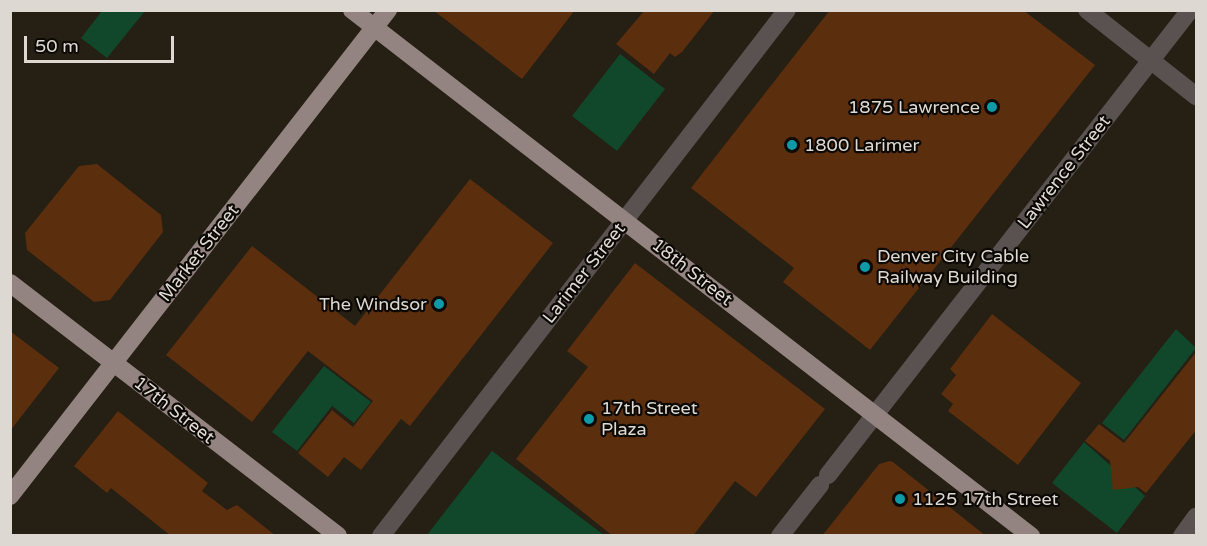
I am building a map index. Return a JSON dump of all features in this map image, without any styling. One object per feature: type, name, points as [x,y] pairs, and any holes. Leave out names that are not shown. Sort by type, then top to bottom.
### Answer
[{"type":"main road","name":"18th Street","points":[[352,10],[1031,536]]},
{"type":"main road","name":"Market Street","points":[[10,496],[388,10]]},
{"type":"main road","name":"17th Street","points":[[10,283],[338,536]]},
{"type":"street","name":"Larimer Street","points":[[381,536],[787,10]]},
{"type":"street","points":[[1087,10],[1197,96]]},
{"type":"street","name":"Lawrence Street","points":[[780,536],[1190,10]]},
{"type":"street","points":[[1182,536],[1197,517]]},
{"type":"green space","points":[[102,11],[145,11],[107,58],[81,38]]},
{"type":"green space","points":[[620,54],[665,89],[617,151],[572,116]]},
{"type":"green space","points":[[1176,329],[1196,348],[1124,440],[1102,423]]},
{"type":"green space","points":[[324,366],[371,402],[354,423],[332,406],[297,451],[272,432]]},
{"type":"green space","points":[[1084,442],[1145,496],[1117,533],[1052,483]]},
{"type":"green space","points":[[492,451],[604,535],[427,535]]},
{"type":"building","points":[[433,10],[575,10],[522,79]]},
{"type":"building","points":[[645,10],[715,10],[682,52],[675,57],[670,53],[654,74],[616,44]]},
{"type":"building","points":[[830,10],[1023,10],[1095,65],[870,350],[783,282],[794,268],[691,188]]},
{"type":"building","points":[[97,164],[161,215],[163,232],[110,300],[94,302],[27,250],[25,233],[79,166]]},
{"type":"building","name":"The Windsor","points":[[470,179],[553,243],[410,426],[401,419],[361,470],[344,457],[328,477],[298,453],[332,410],[353,427],[373,401],[308,351],[252,422],[166,355],[252,246],[355,326]]},
{"type":"building","points":[[635,263],[825,409],[756,497],[735,481],[693,536],[613,536],[516,459],[588,367],[567,351]]},
{"type":"building","points":[[992,314],[1081,383],[1018,465],[948,411],[953,404],[941,394],[956,375],[950,369]]},
{"type":"building","points":[[10,331],[59,368],[10,431]]},
{"type":"building","points":[[1197,351],[1197,429],[1146,493],[1138,487],[1113,490],[1110,461],[1085,441],[1099,424],[1124,443]]},
{"type":"building","points":[[118,411],[208,483],[202,491],[227,510],[237,505],[276,536],[171,536],[111,488],[107,493],[74,466]]},
{"type":"building","name":"1125 17th Street","points":[[890,461],[986,536],[822,536],[879,464]]},
{"type":"place","name":"1875 Lawrence","points":[[992,107]]},
{"type":"place","name":"1800 Larimer","points":[[792,145]]},
{"type":"place","name":"Denver City Cable Railway Building","points":[[865,267]]},
{"type":"place","name":"The Windsor","points":[[439,304]]},
{"type":"place","name":"17th Street Plaza","points":[[589,419]]},
{"type":"place","name":"1125 17th Street","points":[[900,499]]}]
